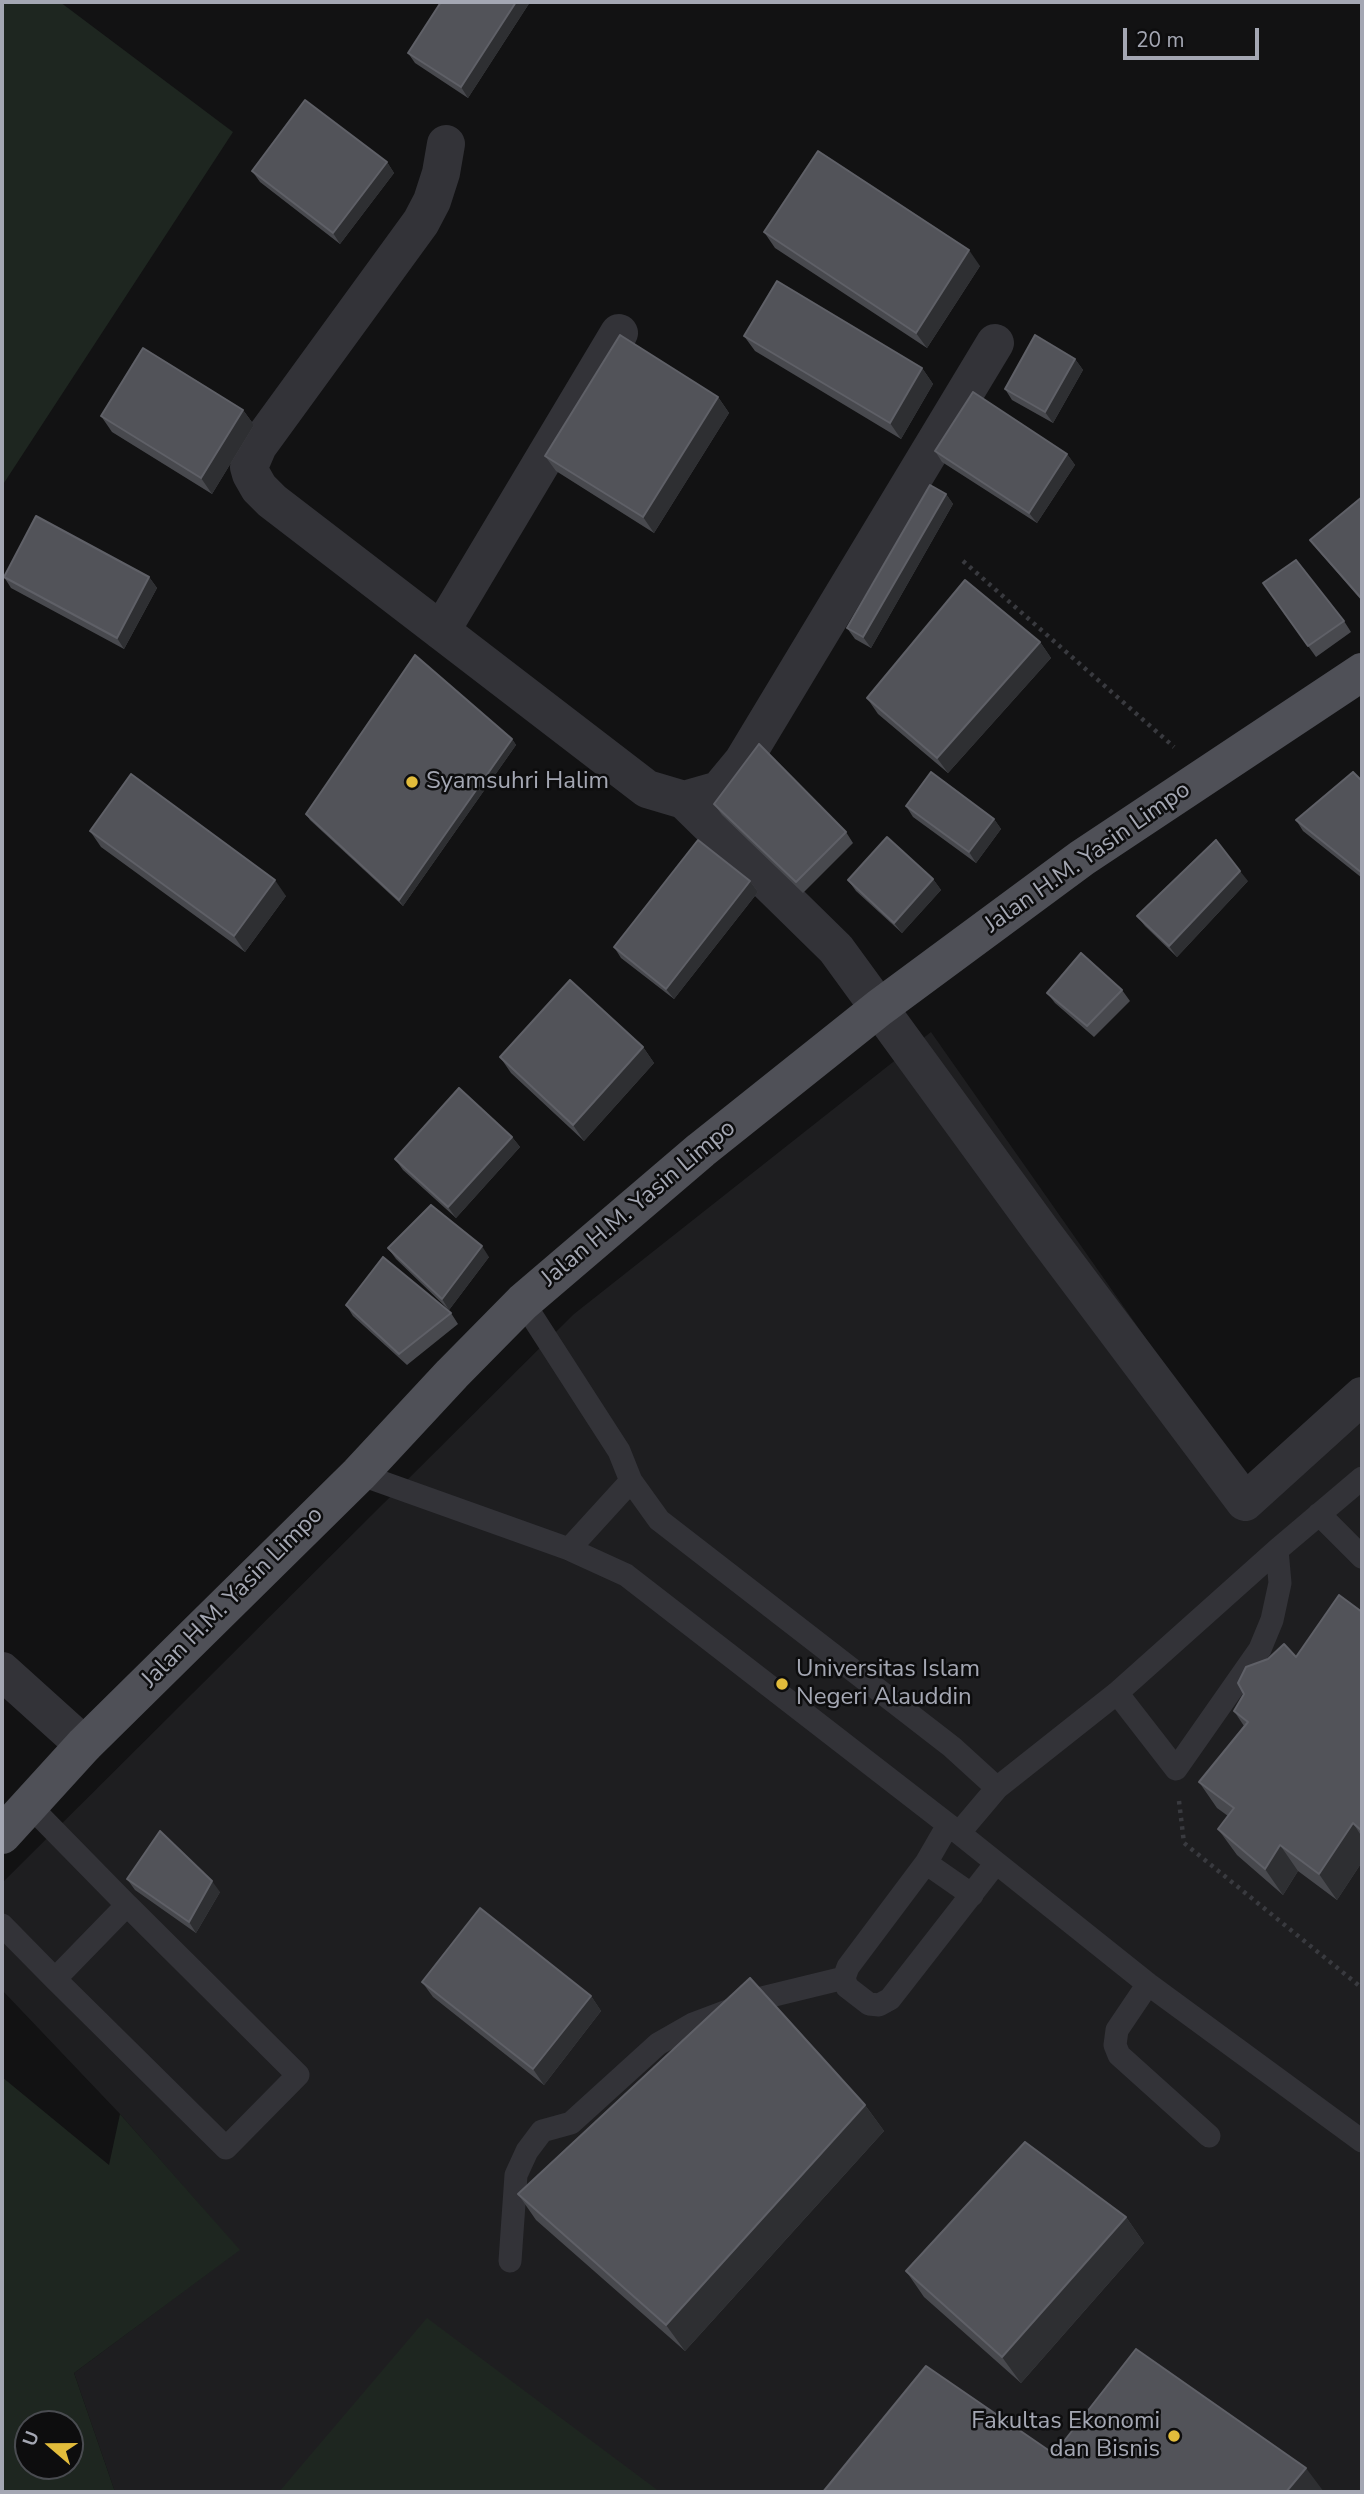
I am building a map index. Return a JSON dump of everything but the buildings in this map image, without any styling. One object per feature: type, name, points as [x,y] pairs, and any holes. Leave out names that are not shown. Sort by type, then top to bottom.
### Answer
[{"type":"main road","name":"Jalan H.M. Yasin Limpo","points":[[2,1835],[84,1745],[359,1474],[523,1303],[701,1150],[879,1008],[1082,858],[1362,672]]},
{"type":"street","points":[[446,144],[441,173],[432,201],[421,222],[258,446],[249,467],[259,488],[272,502],[647,789],[684,800],[836,949],[1043,1233],[1245,1502],[1362,1396]]},
{"type":"street","points":[[441,631],[619,333]]},
{"type":"street","points":[[684,800],[719,790],[743,761],[995,343]]},
{"type":"street","points":[[2,1671],[84,1745]]},
{"type":"lane","points":[[523,1303],[619,1451],[631,1481],[659,1520],[952,1747],[997,1788]]},
{"type":"lane","points":[[359,1474],[569,1549],[626,1575],[1148,1984],[1362,2141]]},
{"type":"lane","points":[[996,1863],[890,1998],[879,2005],[869,2004],[847,1987],[844,1978],[848,1967],[953,1829],[997,1788],[1117,1693],[1362,1478]]},
{"type":"lane","points":[[569,1549],[631,1481]]},
{"type":"lane","points":[[1319,1514],[1362,1557]]},
{"type":"lane","points":[[1117,1693],[1176,1769],[1260,1649],[1272,1620],[1280,1584],[1278,1550]]},
{"type":"lane","points":[[2,1925],[226,2148],[298,2075],[29,1805]]},
{"type":"lane","points":[[926,1863],[972,1895]]},
{"type":"lane","points":[[55,1979],[127,1905]]},
{"type":"lane","points":[[510,2261],[516,2175],[527,2151],[542,2132],[571,2123],[658,2044],[693,2024],[762,1997],[844,1978]]},
{"type":"lane","points":[[1148,1984],[1117,2030],[1115,2045],[1119,2055],[1209,2136]]},
{"type":"path","points":[[963,561],[1206,776]]},
{"type":"path","points":[[1176,1769],[1184,1843],[1362,1989]]},
{"type":"shaded area","points":[[2,2],[60,2],[233,132],[2,486]]},
{"type":"shaded area","name":"Universitas Islam Negeri Alauddin","points":[[931,1032],[1248,1484],[1362,1377],[1362,2492],[115,2492],[74,2373],[239,2250],[120,2114],[2,1990],[2,1883],[574,1314]]},
{"type":"shaded area","points":[[2,2077],[109,2165],[120,2114],[240,2250],[74,2373],[115,2492],[2,2492]]},
{"type":"shaded area","points":[[427,2318],[660,2492],[279,2492]]},
{"type":"place","name":"Syamsuhri Halim","points":[[412,782]]},
{"type":"place","name":"Universitas Islam Negeri Alauddin","points":[[782,1684]]},
{"type":"place","name":"Fakultas Ekonomi dan Bisnis","points":[[1174,2436]]}]
